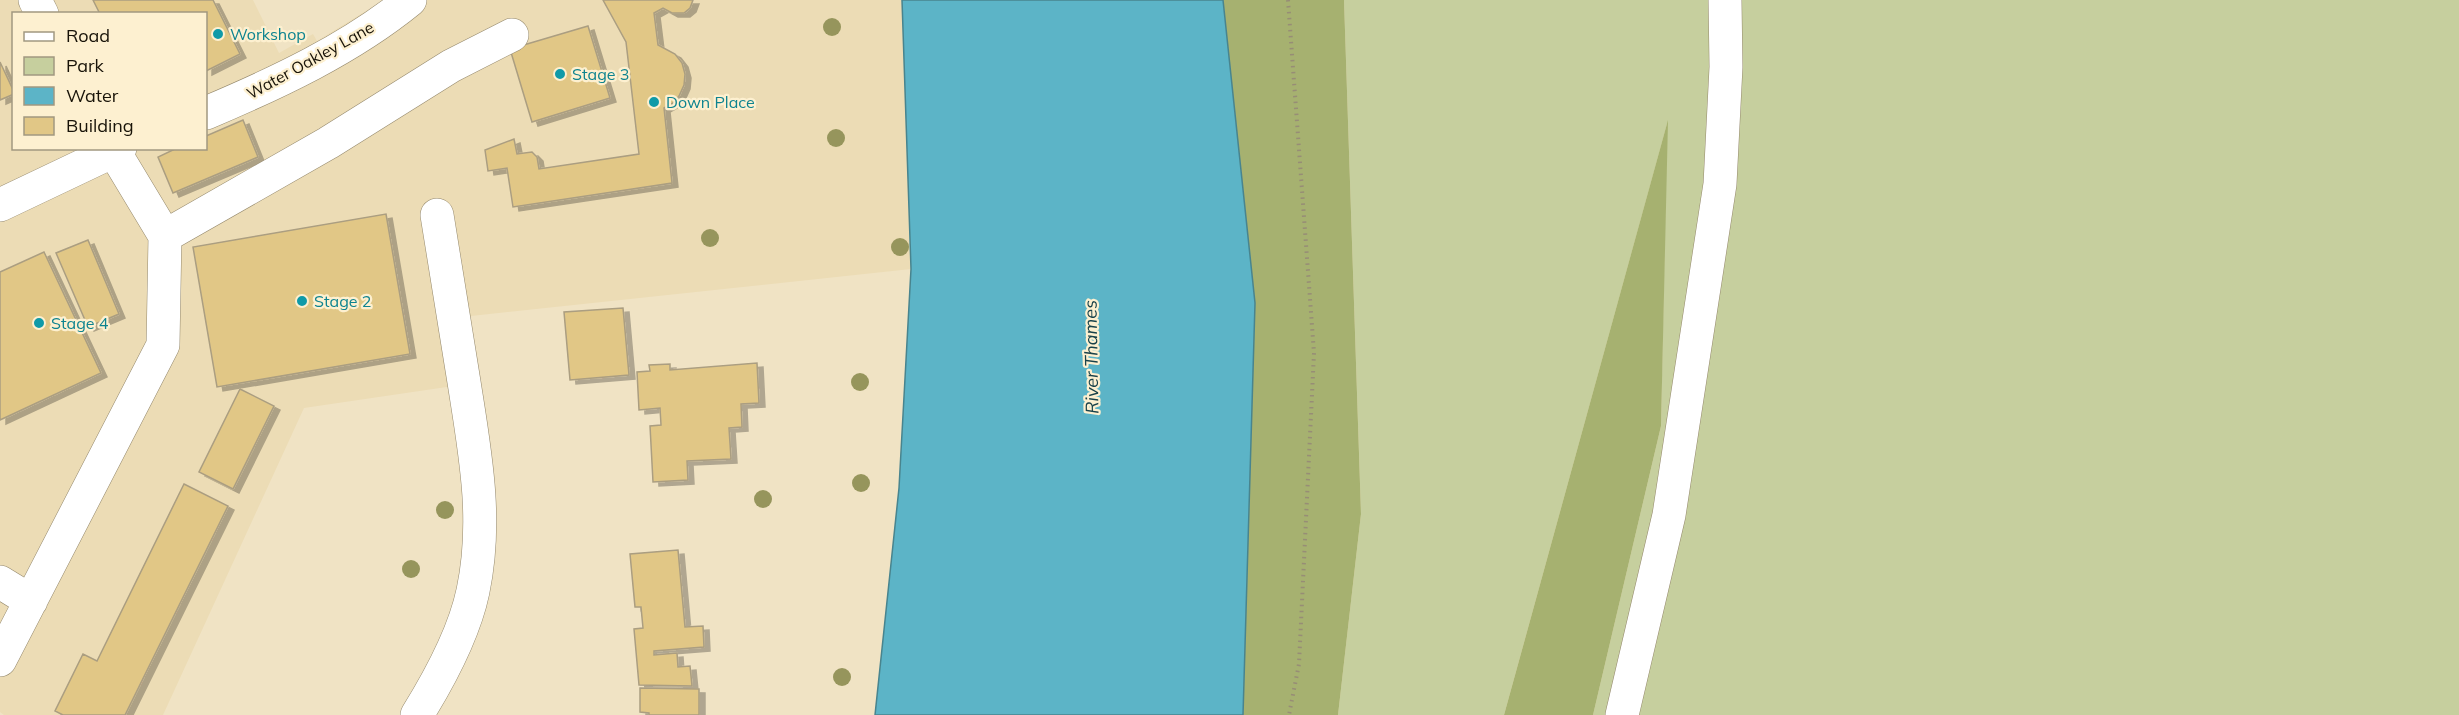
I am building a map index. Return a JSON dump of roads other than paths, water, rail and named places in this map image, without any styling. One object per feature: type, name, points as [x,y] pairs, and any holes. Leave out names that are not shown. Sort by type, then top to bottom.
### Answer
[{"type":"lane","name":"Water Oakley Lane","points":[[207,112],[299,70],[383,20],[410,0]]},
{"type":"lane","points":[[1622,715],[1669,515],[1720,184],[1726,67],[1725,0]]},
{"type":"lane","points":[[165,236],[328,143],[451,66],[512,35]]},
{"type":"lane","points":[[0,205],[113,150]]},
{"type":"lane","points":[[0,660],[163,345],[165,236],[116,150]]},
{"type":"lane","points":[[417,715],[438,678],[466,616],[473,592],[481,534],[481,504],[474,448],[437,215]]},
{"type":"lane","points":[[0,582],[31,601]]},
{"type":"water","name":"River Thames","points":[[902,0],[1223,0],[1255,303],[1243,715],[875,715],[899,488],[911,269]]},
{"type":"place","name":"Workshop","points":[[218,34]]},
{"type":"place","name":"Stage 3","points":[[560,74]]},
{"type":"place","name":"Down Place","points":[[654,102]]},
{"type":"place","name":"Stage 2","points":[[302,301]]},
{"type":"place","name":"Stage 4","points":[[39,323]]}]
